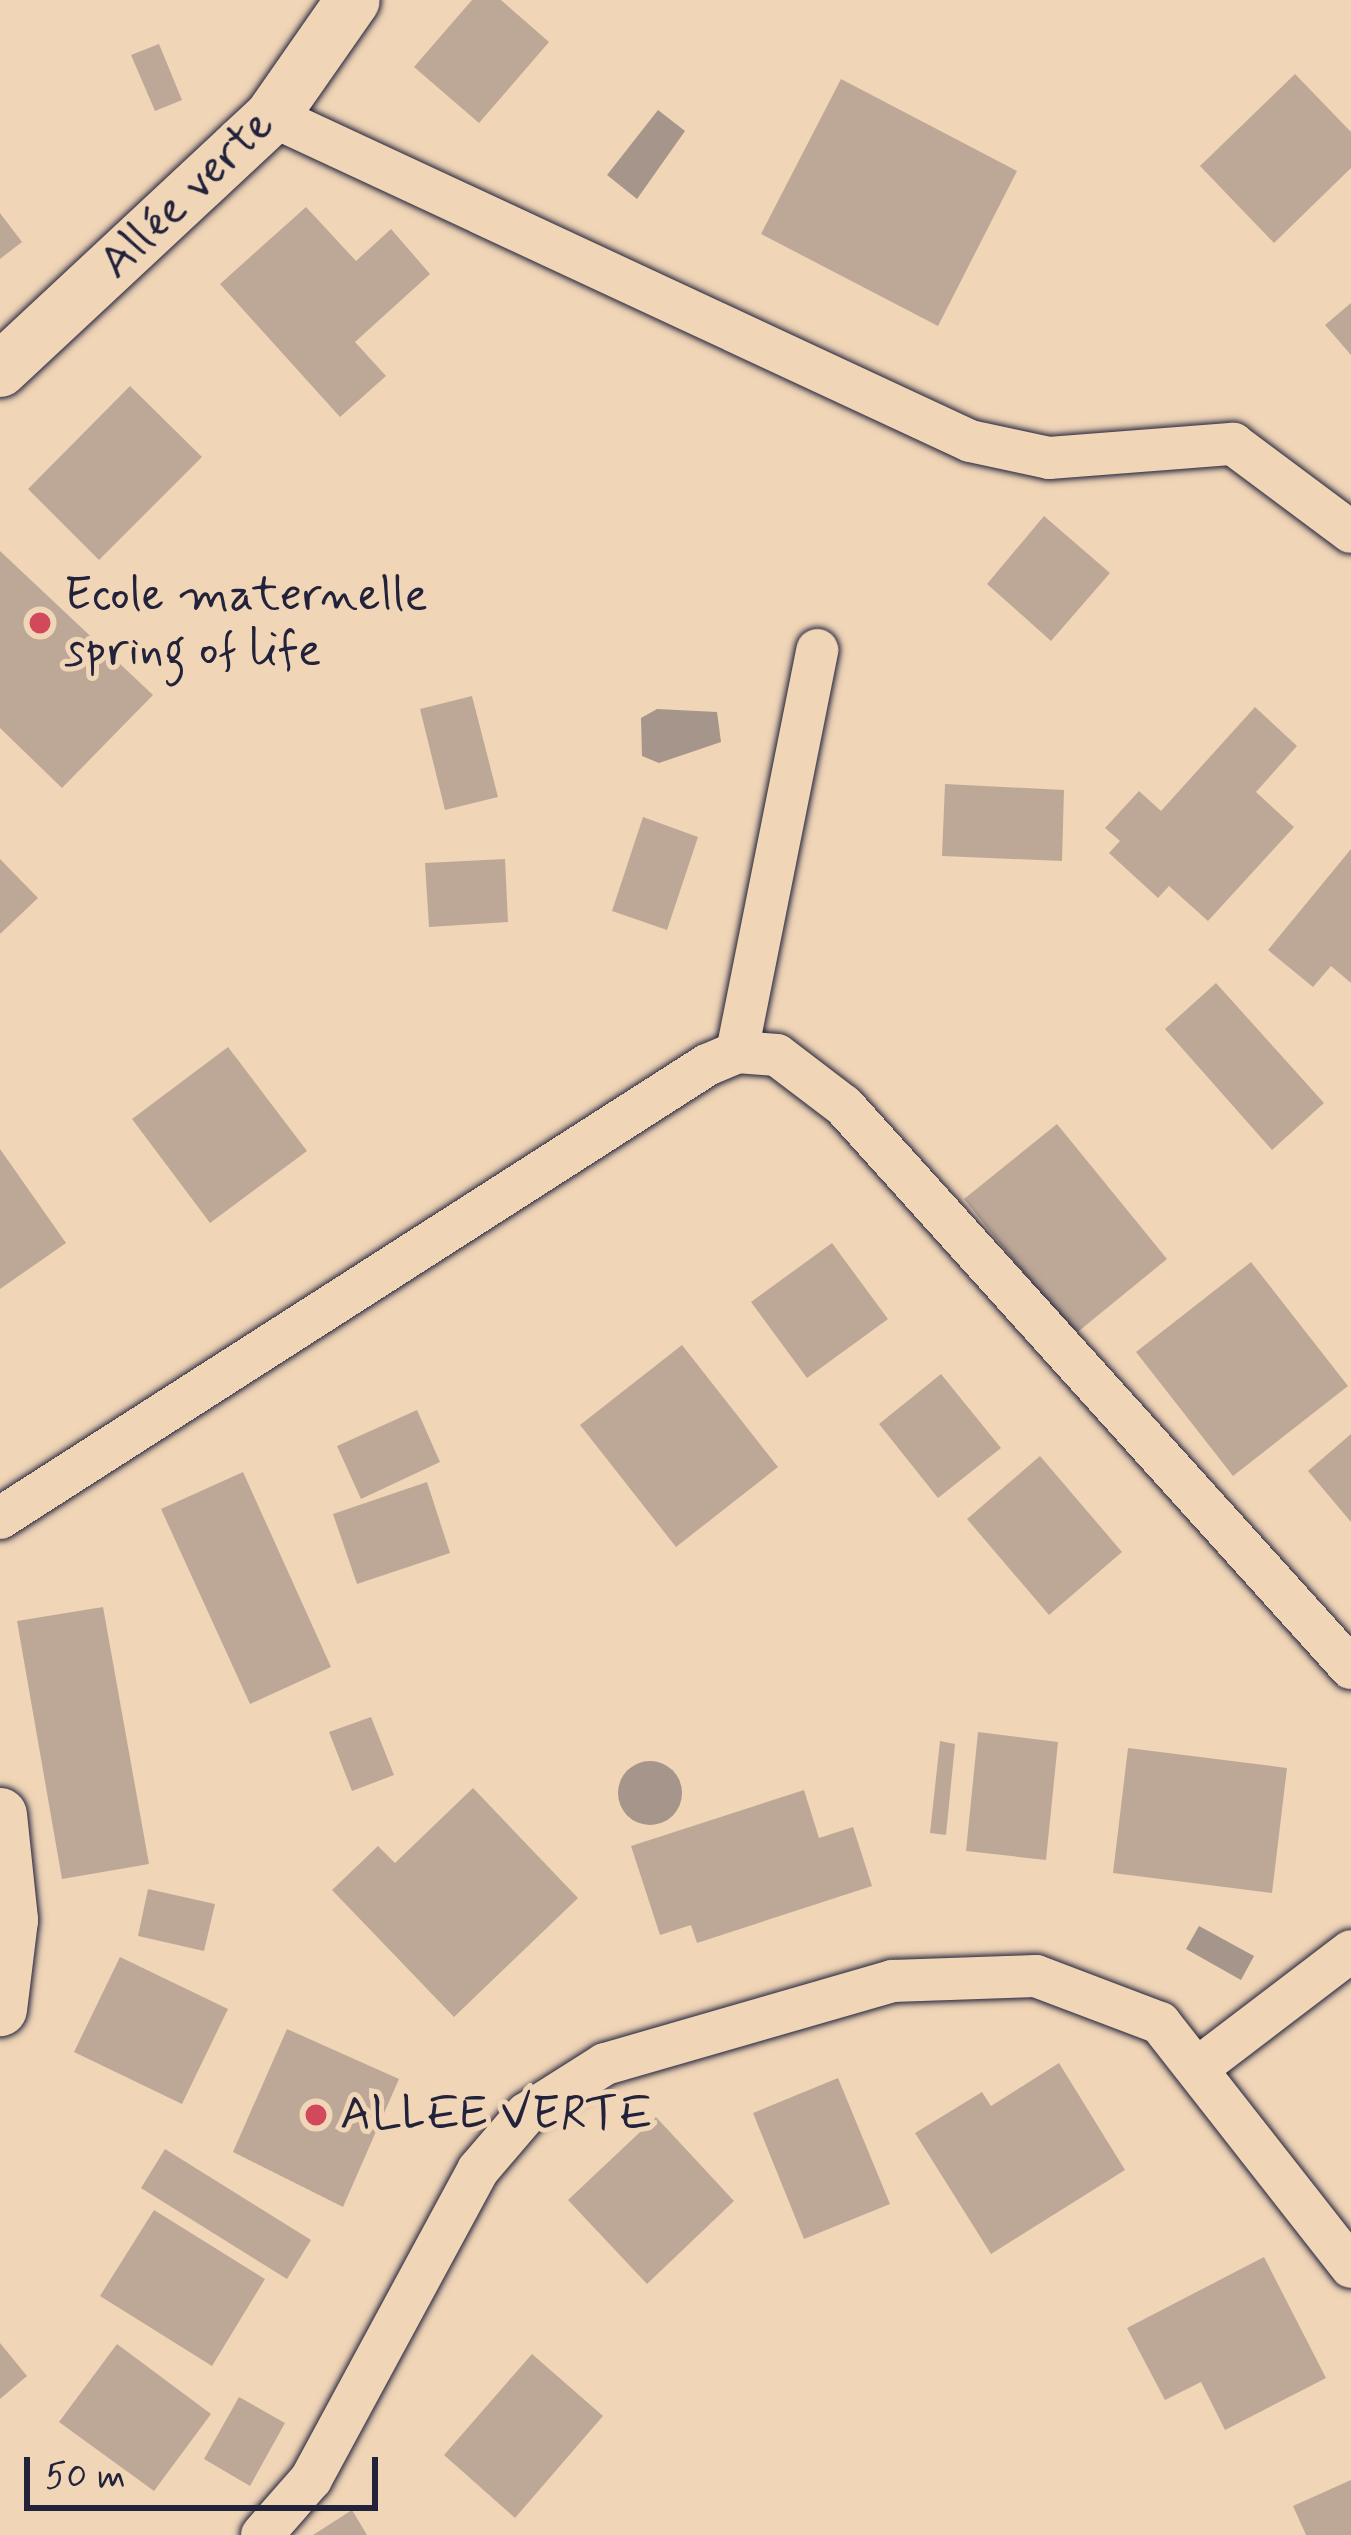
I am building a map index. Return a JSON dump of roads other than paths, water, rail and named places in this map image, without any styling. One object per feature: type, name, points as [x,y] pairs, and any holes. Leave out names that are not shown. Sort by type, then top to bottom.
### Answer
[{"type":"street","name":"Allée verte","points":[[0,370],[272,116],[353,0]]},
{"type":"street","points":[[272,116],[970,441],[1049,458],[1233,444],[1351,532]]},
{"type":"street","points":[[737,1052],[817,650]]},
{"type":"street","points":[[0,1518],[737,1052],[777,1054],[844,1106],[1351,1668]]},
{"type":"street","points":[[0,1815],[11,1920],[0,2009]]},
{"type":"street","points":[[1199,2067],[1351,1952]]},
{"type":"street","points":[[262,2535],[311,2479],[478,2170],[561,2086],[892,1981],[968,1971],[1106,1995],[1160,2023],[1351,2267]]},
{"type":"place","name":"Ecole maternelle spring of life","points":[[40,623]]},
{"type":"place","name":"ALLEE VERTE","points":[[316,2115]]}]
